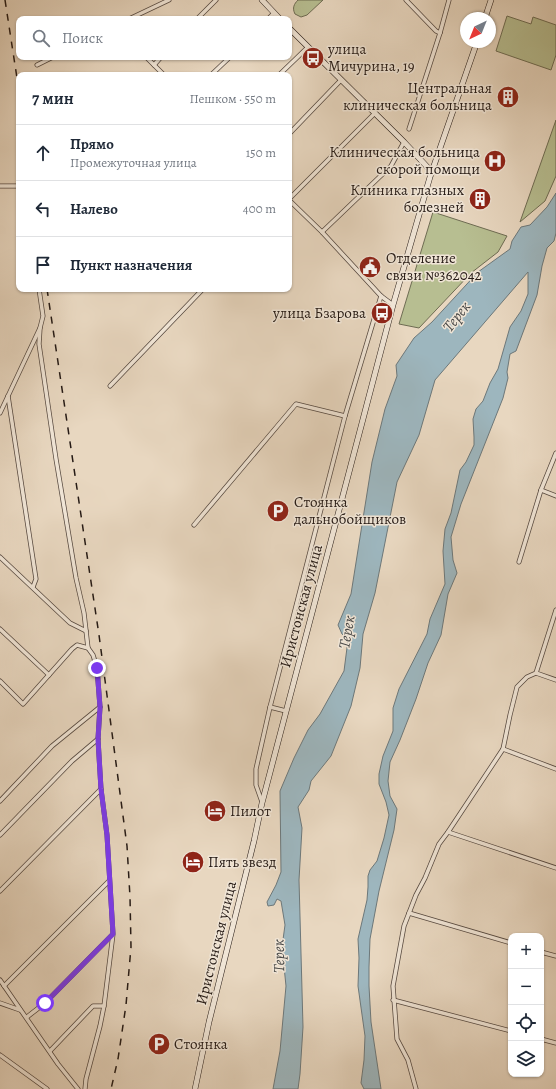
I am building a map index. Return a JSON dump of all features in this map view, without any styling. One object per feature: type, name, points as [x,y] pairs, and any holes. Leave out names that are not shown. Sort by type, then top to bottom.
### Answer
[{"type":"main road","points":[[262,0],[277,16]]},
{"type":"main road","points":[[487,12],[491,0]]},
{"type":"main road","points":[[292,31],[404,142],[432,172]]},
{"type":"main road","name":"Иристонская улица","points":[[195,1089],[209,1022],[254,841],[262,802],[393,305],[430,176],[475,48]]},
{"type":"street","points":[[135,16],[170,0]]},
{"type":"street","points":[[200,16],[216,0]]},
{"type":"street","points":[[406,0],[436,31],[440,33]]},
{"type":"street","points":[[408,129],[440,33],[449,0]]},
{"type":"street","points":[[271,16],[274,13]]},
{"type":"street","points":[[282,72],[308,47]]},
{"type":"street","points":[[37,65],[47,60]]},
{"type":"street","points":[[149,60],[161,72]]},
{"type":"street","points":[[154,65],[158,60]]},
{"type":"street","points":[[214,72],[227,60]]},
{"type":"street","points":[[292,131],[341,80]]},
{"type":"street","points":[[292,196],[375,113]]},
{"type":"street","points":[[322,232],[391,166],[404,142]]},
{"type":"street","points":[[0,186],[16,186]]},
{"type":"street","points":[[292,202],[381,296],[393,305]]},
{"type":"street","points":[[39,292],[43,316],[40,328],[39,344],[56,459],[76,578],[84,613],[88,648],[93,655],[97,668],[100,707],[98,739],[101,789],[107,835],[113,934],[104,1006],[86,1079],[85,1089]]},
{"type":"street","points":[[110,386],[200,292]]},
{"type":"street","points":[[262,802],[256,785],[256,769],[270,708],[345,416],[381,296]]},
{"type":"street","points":[[0,413],[40,328]]},
{"type":"street","points":[[8,396],[36,580],[33,587]]},
{"type":"street","points":[[194,525],[296,404],[345,416]]},
{"type":"street","points":[[519,562],[541,490],[556,452]]},
{"type":"street","points":[[541,490],[556,496]]},
{"type":"street","points":[[0,557],[70,623],[86,631]]},
{"type":"street","points":[[536,673],[556,610]]},
{"type":"street","points":[[0,629],[49,675]]},
{"type":"street","points":[[0,681],[23,704],[72,649],[77,646],[88,648]]},
{"type":"street","points":[[416,1089],[408,1060],[396,1039],[393,1000],[393,986],[404,926],[439,844],[503,749],[517,687],[527,677],[536,673],[556,680]]},
{"type":"street","points":[[0,801],[52,746],[100,707]]},
{"type":"street","points":[[270,708],[286,711]]},
{"type":"street","points":[[0,835],[72,761],[98,739]]},
{"type":"street","points":[[503,749],[556,769]]},
{"type":"street","points":[[0,891],[101,789]]},
{"type":"street","points":[[448,832],[556,868]]},
{"type":"street","points":[[4,986],[109,881]]},
{"type":"street","points":[[409,913],[508,942]]},
{"type":"street","points":[[26,1018],[45,1003],[113,934]]},
{"type":"street","points":[[544,953],[556,956]]},
{"type":"street","points":[[0,980],[78,1089]]},
{"type":"street","points":[[393,1000],[508,1030]]},
{"type":"street","points":[[0,1003],[21,1010]]},
{"type":"street","points":[[50,1051],[93,1006],[104,1006]]},
{"type":"street","points":[[544,1040],[556,1043]]},
{"type":"street","points":[[0,1055],[47,1089]]},
{"type":"green space","points":[[298,0],[323,0],[307,15],[301,17],[295,14],[294,10]]},
{"type":"green space","points":[[507,16],[531,24],[533,17],[556,25],[556,55],[551,70],[496,51]]},
{"type":"green space","points":[[556,120],[556,176],[545,201],[520,222]]},
{"type":"green space","points":[[433,212],[507,236],[498,252],[471,273],[419,328],[399,324]]},
{"type":"water","name":"Терек","points":[[556,193],[556,233],[554,241],[547,248],[537,295],[516,351],[510,354],[507,372],[508,378],[503,398],[461,504],[451,537],[453,560],[457,573],[448,594],[441,635],[428,663],[416,699],[390,762],[388,781],[390,796],[397,809],[394,830],[379,891],[370,939],[369,967],[371,1022],[381,1089],[364,1089],[361,1083],[365,1036],[358,986],[358,939],[367,900],[368,876],[370,870],[377,861],[389,815],[379,784],[379,774],[383,756],[393,731],[393,708],[399,689],[427,634],[430,619],[445,584],[443,551],[445,529],[451,513],[460,470],[466,462],[474,445],[473,419],[476,409],[483,401],[490,383],[498,369],[510,327],[521,311],[528,294],[528,272],[435,380],[419,435],[397,482],[375,593],[363,634],[360,668],[351,706],[331,756],[311,781],[309,790],[298,807],[302,828],[299,880],[303,1027],[300,1074],[298,1089],[273,1089],[280,1051],[286,986],[282,947],[285,925],[281,901],[277,899],[274,905],[268,906],[267,902],[281,872],[280,791],[308,730],[320,714],[344,671],[348,640],[342,634],[338,625],[351,594],[372,462],[385,409],[397,376],[396,365],[414,338],[432,322],[478,272],[510,249],[512,241],[521,227],[530,225],[547,207]]},
{"type":"railway","points":[[5,0],[16,72]]},
{"type":"railway","points":[[47,292],[99,635],[127,846],[131,947],[126,1005],[118,1059],[111,1089]]},
{"type":"place","name":"улица Мичурина, 19","points":[[313,58]]},
{"type":"place","name":"Центральная клиническая больница","points":[[508,97]]},
{"type":"place","name":"Клиническая больница скорой помощи","points":[[495,161]]},
{"type":"place","name":"Клиника глазных болезней","points":[[480,199]]},
{"type":"place","name":"Отделение связи №362042","points":[[370,267]]},
{"type":"place","name":"улица Бзарова","points":[[382,313]]},
{"type":"place","name":"Стоянка дальнобойщиков","points":[[278,511]]},
{"type":"place","name":"Пилот","points":[[215,811]]},
{"type":"place","name":"Пять звезд","points":[[193,862]]},
{"type":"place","name":"Стоянка","points":[[159,1044]]},
{"type":"route","points":[[45,1003],[113,934],[107,835],[101,789],[98,739],[100,707],[97,668]]}]
